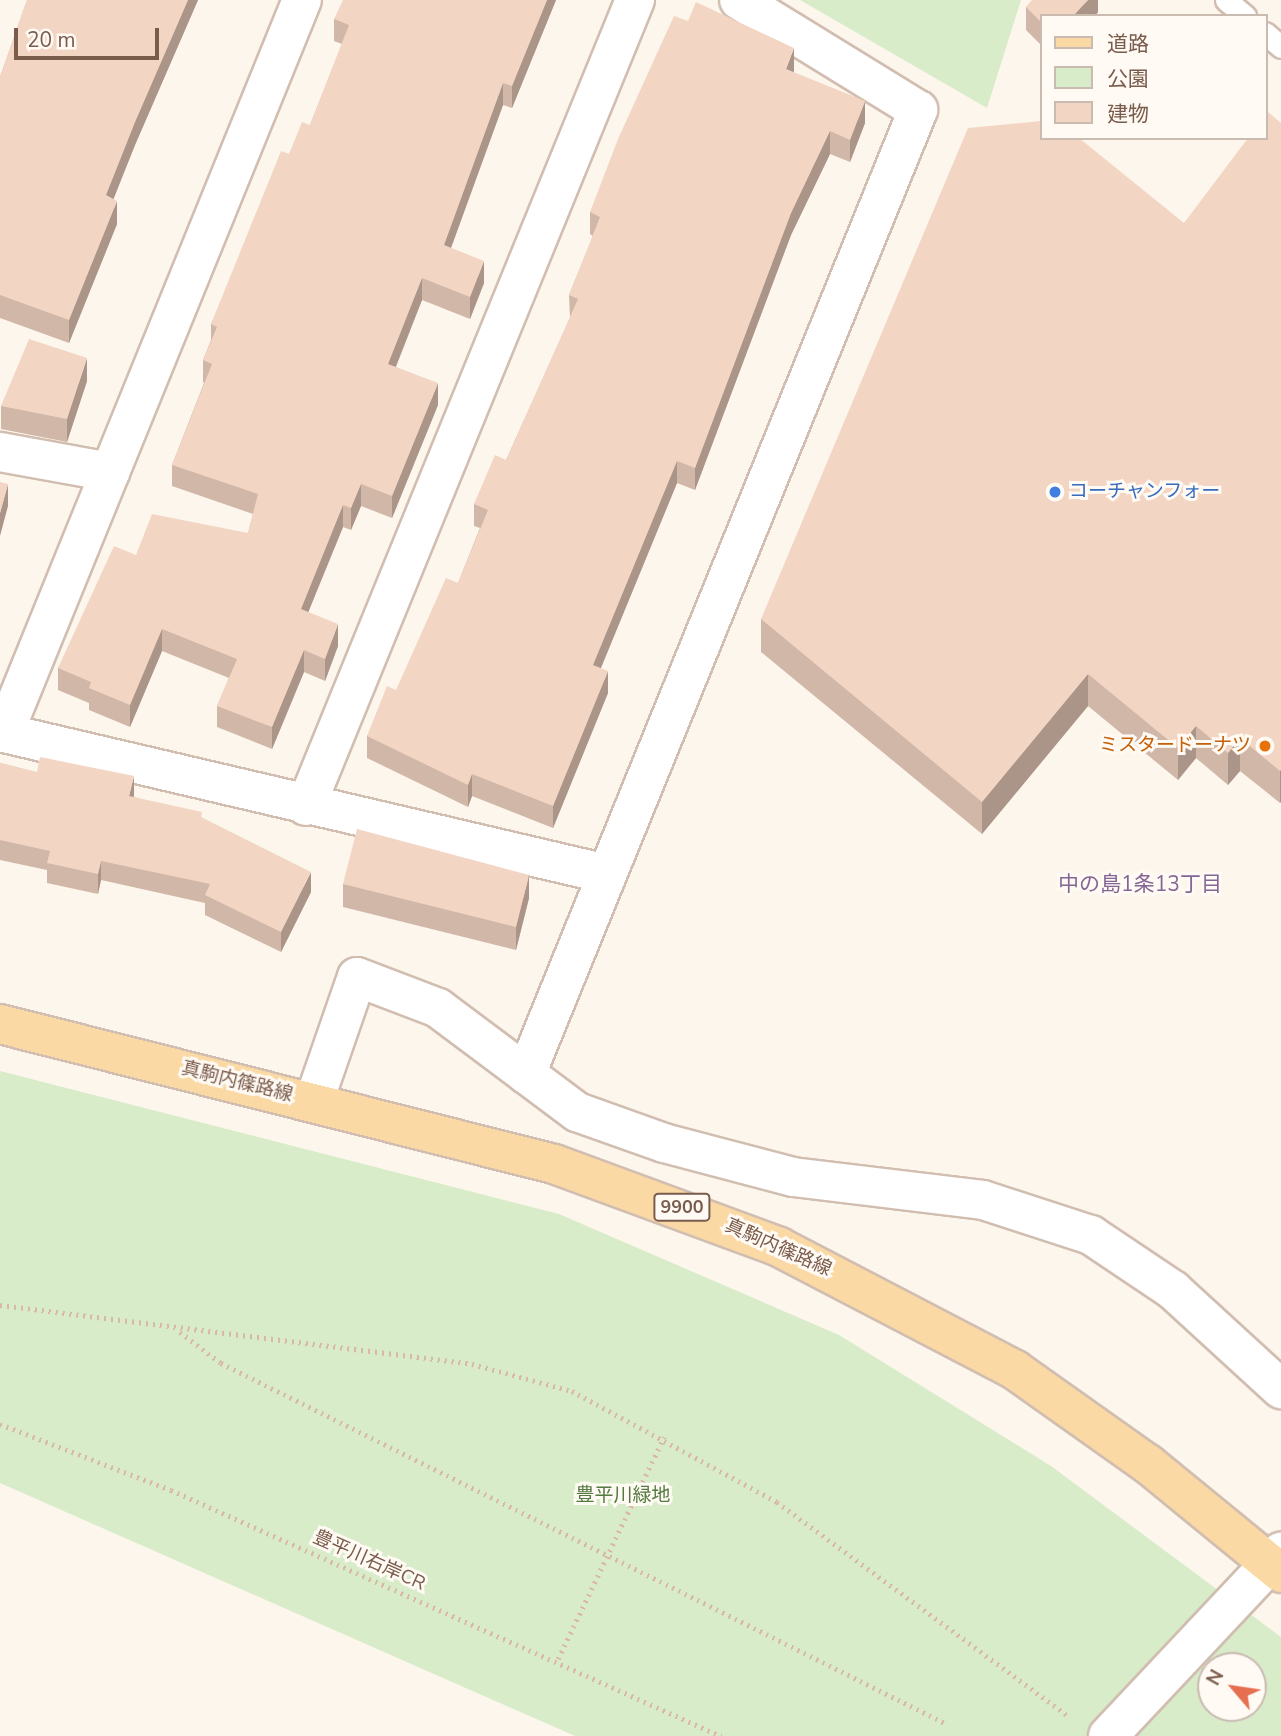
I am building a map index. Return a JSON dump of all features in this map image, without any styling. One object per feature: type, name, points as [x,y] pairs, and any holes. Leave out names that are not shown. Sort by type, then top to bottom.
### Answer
[{"type":"main road","name":"真駒内篠路線","points":[[0,1024],[314,1101],[612,1181],[882,1296],[1015,1370],[1148,1464],[1277,1563]]},
{"type":"street","points":[[302,0],[2,732],[306,806],[607,874]]},
{"type":"street","points":[[306,806],[635,0]]},
{"type":"street","points":[[526,1074],[918,110],[740,0]]},
{"type":"street","points":[[0,452],[110,472]]},
{"type":"street","points":[[314,1101],[357,977],[438,1008],[578,1112],[724,1160],[1039,1213],[1136,1262],[1281,1389]]},
{"type":"street","points":[[1108,1736],[1277,1563]]},
{"type":"lane","points":[[1226,0],[1243,14]]},
{"type":"lane","points":[[1267,35],[1281,47]]},
{"type":"path","points":[[0,1305],[178,1331],[514,1371],[664,1437],[832,1540],[1073,1720]]},
{"type":"path","points":[[178,1331],[221,1363],[610,1552],[945,1723]]},
{"type":"path","name":"豊平川右岸CR","points":[[0,1424],[171,1490],[558,1659],[721,1736]]},
{"type":"path","points":[[558,1659],[664,1437]]},
{"type":"green space","points":[[800,0],[1021,0],[987,108]]},
{"type":"green space","name":"豊平川緑地","points":[[0,1071],[559,1214],[839,1335],[1051,1466],[1281,1637],[1281,1736],[575,1736],[0,1483]]},
{"type":"building","points":[[27,0],[188,0],[106,195],[117,201],[69,320],[0,295],[0,77]]},
{"type":"building","points":[[343,0],[547,0],[512,86],[503,83],[444,245],[484,261],[470,297],[422,278],[388,364],[438,383],[392,496],[361,484],[351,508],[343,505],[301,609],[338,624],[325,659],[304,650],[272,727],[217,706],[237,659],[162,629],[130,705],[89,688],[91,682],[58,668],[114,546],[136,555],[152,514],[248,533],[258,494],[172,465],[212,364],[203,360],[217,327],[211,324],[281,151],[289,154],[302,122],[310,125],[349,25],[334,19]]},
{"type":"building","points":[[1032,0],[1088,0],[1075,14],[1040,14],[1040,21],[1026,7]]},
{"type":"building","points":[[696,2],[794,48],[786,69],[865,101],[850,140],[830,131],[791,213],[695,468],[677,461],[593,665],[608,671],[553,806],[472,774],[468,785],[367,736],[387,686],[396,690],[446,578],[458,583],[488,510],[474,504],[495,455],[506,460],[578,299],[569,295],[600,217],[590,212],[618,139],[674,16],[688,21]]},
{"type":"building","name":"コーチャンフォー","points":[[1267,113],[1281,123],[1281,769],[1280,771],[1240,738],[1228,753],[1196,726],[1178,748],[1088,674],[982,802],[761,619],[968,128],[1040,121],[1040,140],[1081,140],[1184,223],[1246,140],[1267,140]]},
{"type":"building","points":[[29,339],[87,358],[67,419],[1,406]]},
{"type":"building","points":[[0,482],[8,484],[0,513]]},
{"type":"building","points":[[40,757],[134,776],[129,796],[202,812],[201,817],[311,872],[281,932],[205,895],[210,884],[101,861],[98,874],[47,863],[50,851],[0,840],[0,763],[37,772]]},
{"type":"building","points":[[357,829],[529,875],[516,927],[343,884]]},
{"type":"place","name":"コーチャンフォー","points":[[1055,492]]},
{"type":"place","name":"ミスタードーナツ","points":[[1265,746]]},
{"type":"district","name":"中の島1条13丁目","points":[[1140,884]]}]
